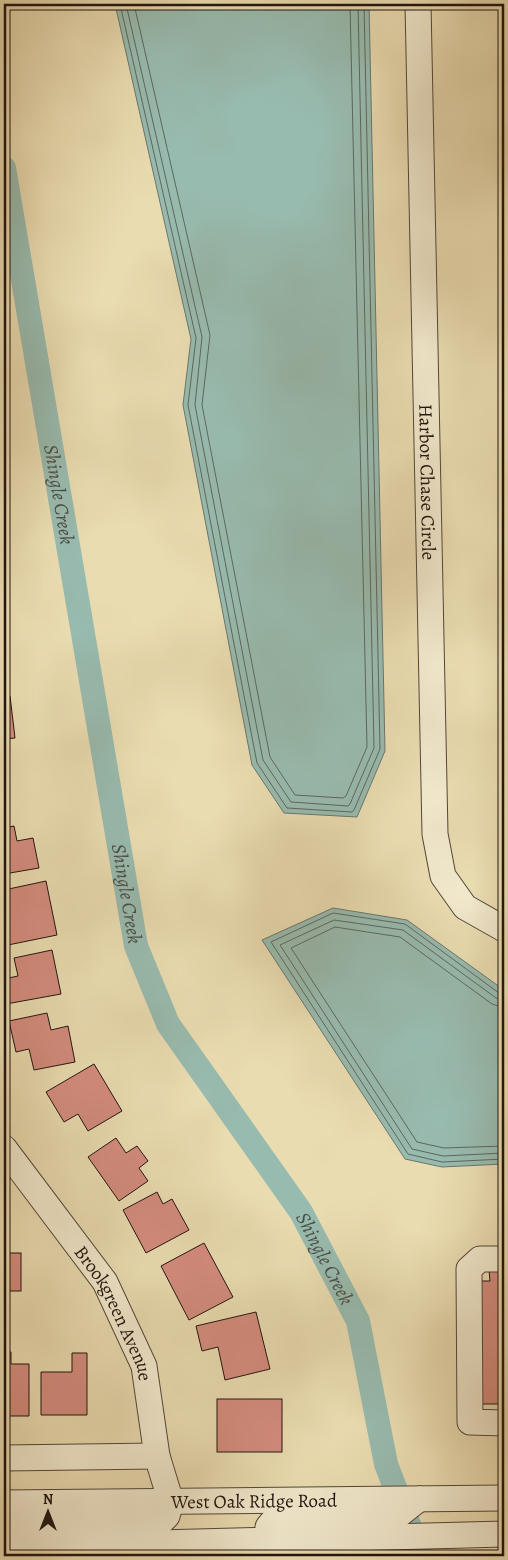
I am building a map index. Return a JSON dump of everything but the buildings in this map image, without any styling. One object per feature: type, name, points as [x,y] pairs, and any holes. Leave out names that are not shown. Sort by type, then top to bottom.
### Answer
[{"type":"street","name":"Harbor Chase Circle","points":[[418,4],[435,834],[443,876],[466,907],[504,929]]},
{"type":"street","name":"Brookgreen Avenue","points":[[4,1148],[15,1181],[105,1282],[144,1366],[157,1456],[171,1502]]},
{"type":"street","points":[[504,1259],[480,1259],[469,1269],[470,1422],[504,1423]]},
{"type":"street","points":[[4,1458],[157,1456]]},
{"type":"street","name":"West Oak Ridge Road","points":[[4,1503],[504,1498]]},
{"type":"street","points":[[267,1549],[268,1527],[272,1522],[280,1520],[364,1520],[391,1517],[400,1514],[419,1499]]},
{"type":"street","points":[[4,1523],[160,1522],[167,1516],[171,1502]]},
{"type":"street","name":"West Oak Ridge Road","points":[[4,1547],[267,1549],[328,1538],[504,1534]]},
{"type":"water","points":[[115,4],[369,4],[385,751],[357,817],[284,813],[252,765],[183,405],[191,339]]},
{"type":"water","points":[[333,908],[407,920],[504,990],[504,1164],[442,1167],[405,1159],[262,940]]},
{"type":"waterway","name":"Shingle Creek","points":[[4,168],[136,946],[168,1024],[301,1212],[358,1321],[386,1464],[421,1556]]}]
